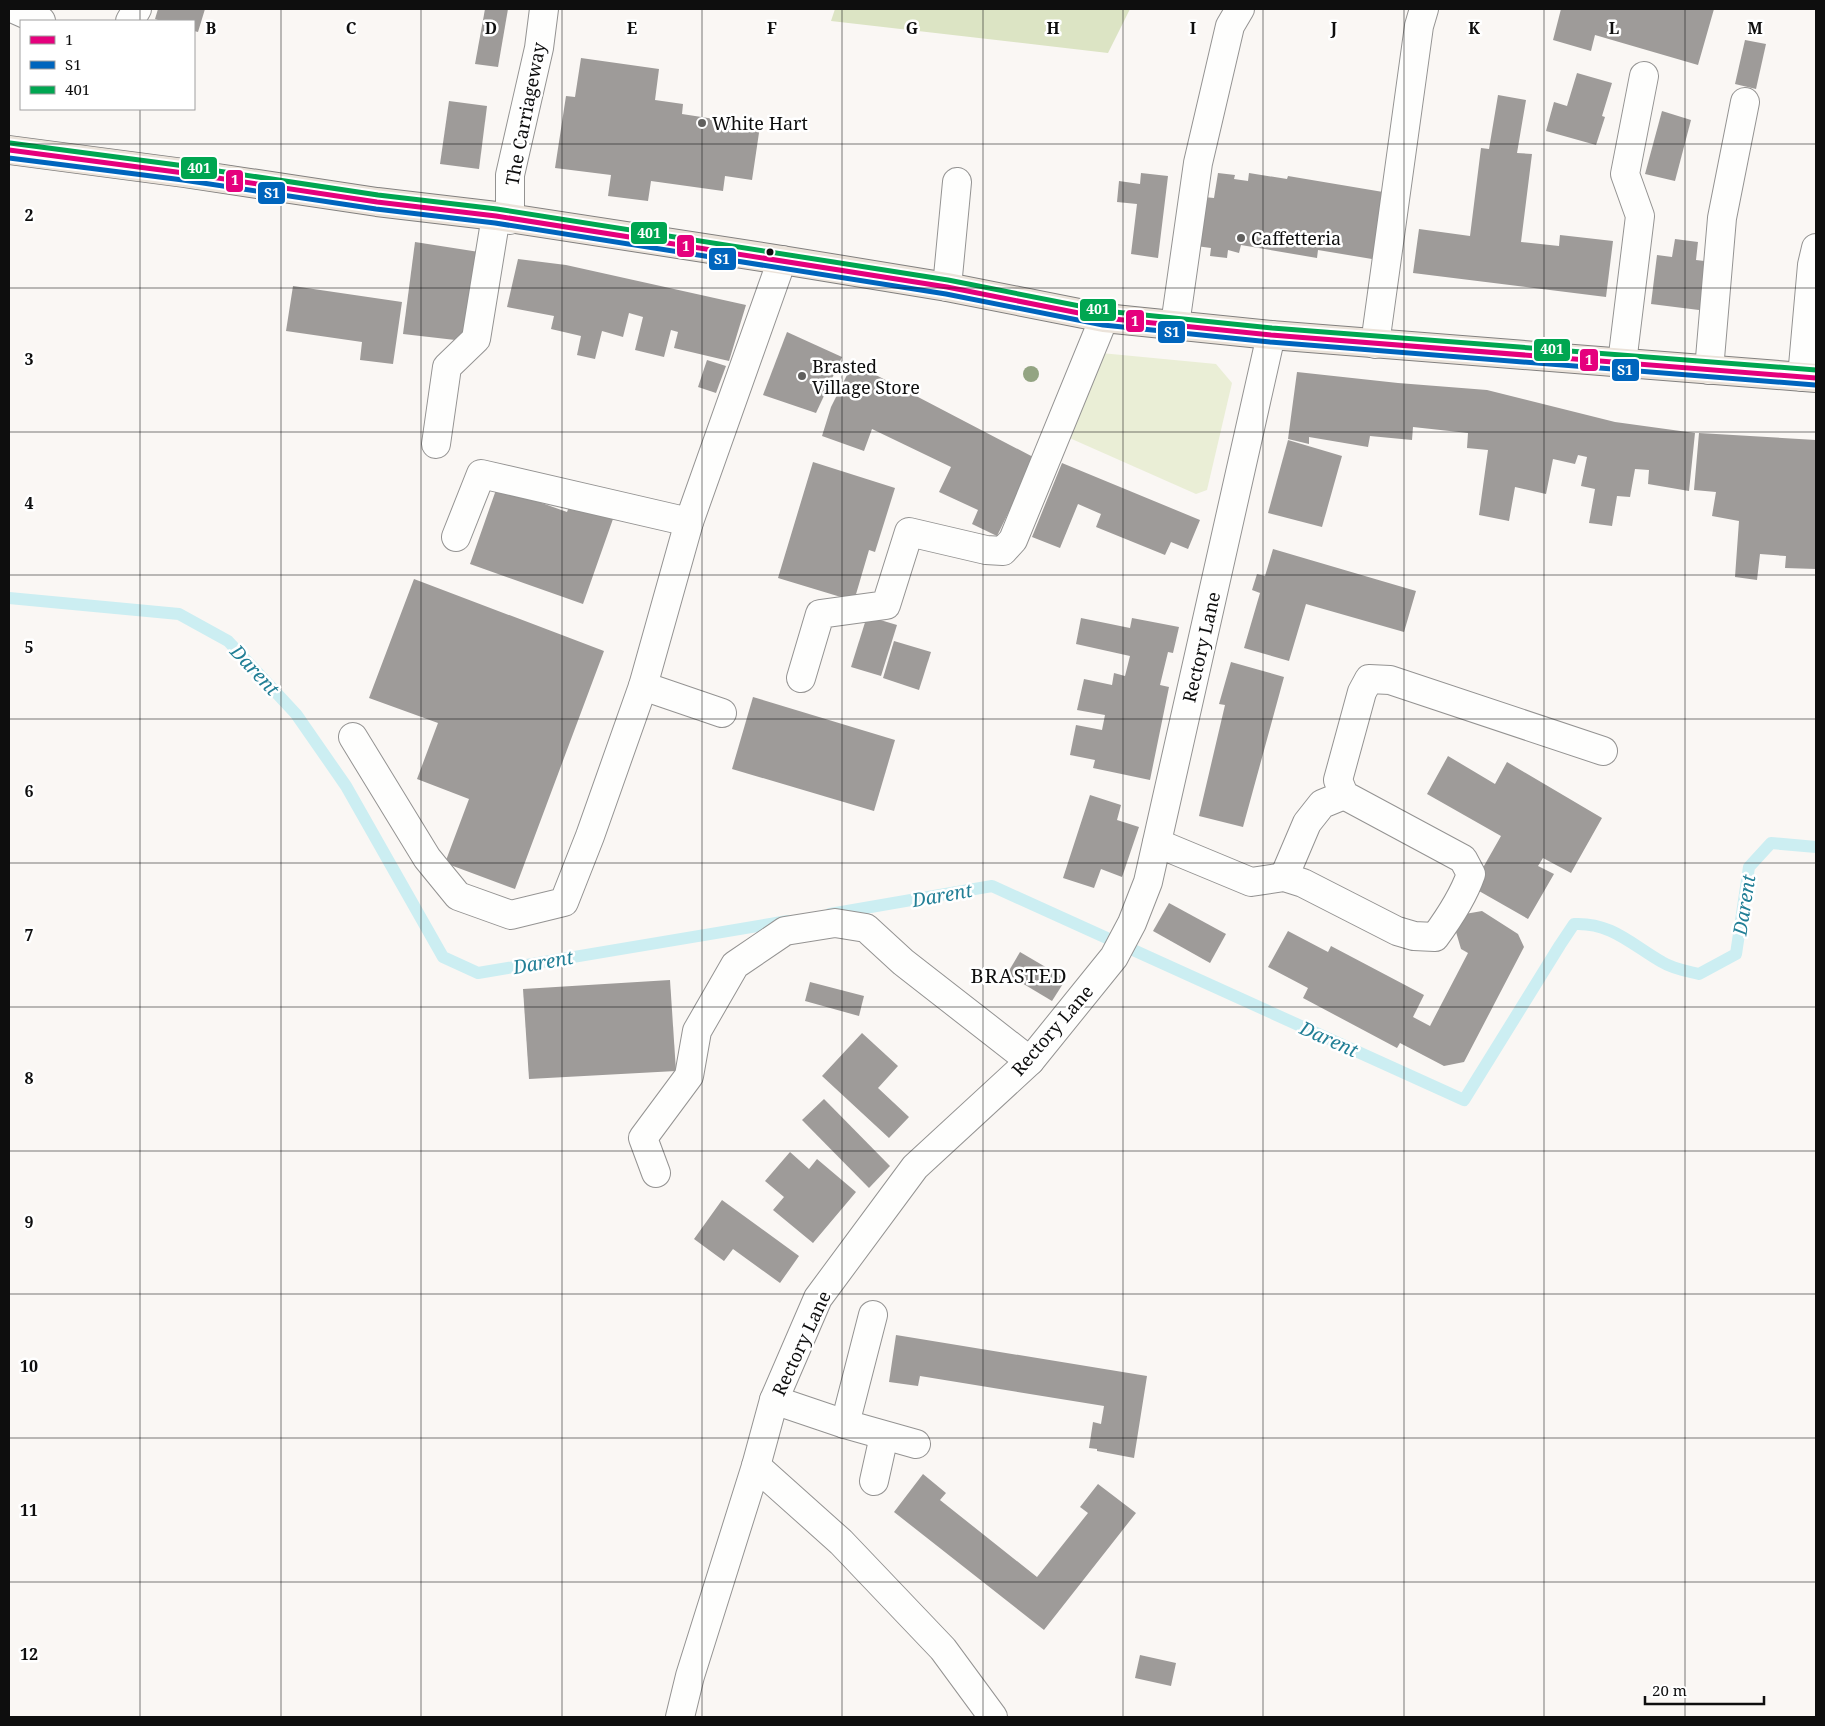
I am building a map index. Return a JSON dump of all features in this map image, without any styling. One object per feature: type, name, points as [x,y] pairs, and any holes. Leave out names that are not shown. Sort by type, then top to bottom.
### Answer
[{"type":"main road","points":[[9,150],[503,218],[782,260],[947,287],[1104,318],[1375,344],[1809,378]]},
{"type":"street","points":[[14,9],[39,20]]},
{"type":"street","points":[[131,20],[137,9]]},
{"type":"street","name":"The Carriageway","points":[[436,444],[447,367],[476,339],[539,48],[544,9]]},
{"type":"street","points":[[1175,325],[1198,163],[1230,26],[1240,9]]},
{"type":"street","points":[[1375,344],[1419,26],[1424,9]]},
{"type":"street","points":[[1622,363],[1640,216],[1626,174],[1644,76]]},
{"type":"street","points":[[1709,370],[1722,218],[1745,102]]},
{"type":"street","points":[[947,287],[957,182]]},
{"type":"street","points":[[1809,378],[1812,265],[1816,248]]},
{"type":"street","points":[[353,737],[426,858],[458,896],[511,915],[564,902],[590,836],[642,686],[689,522],[782,260]]},
{"type":"street","points":[[801,678],[820,614],[886,605],[909,532],[986,550],[1003,551],[1013,540],[1104,318]]},
{"type":"street","name":"Rectory Lane","points":[[680,1717],[690,1676],[756,1466],[774,1400],[818,1298],[915,1167],[1030,1061],[1114,957],[1132,923],[1148,882],[1271,335]]},
{"type":"street","points":[[456,537],[481,474],[689,522]]},
{"type":"street","points":[[1157,843],[1251,882],[1284,877],[1303,883],[1397,931],[1414,936],[1435,937],[1449,918],[1467,886],[1471,874],[1463,859],[1344,795],[1338,780],[1362,692],[1369,679],[1390,680],[1603,751]]},
{"type":"street","points":[[642,686],[722,713]]},
{"type":"street","points":[[1284,877],[1307,823],[1322,804],[1344,795]]},
{"type":"street","points":[[656,1173],[643,1138],[689,1076],[697,1031],[735,965],[785,932],[836,923],[866,928],[903,962],[1030,1061]]},
{"type":"street","points":[[845,1424],[874,1315]]},
{"type":"street","points":[[774,1400],[845,1424],[916,1444]]},
{"type":"street","points":[[874,1481],[884,1436]]},
{"type":"street","points":[[756,1466],[841,1542],[943,1648],[993,1717]]},
{"type":"green space","points":[[835,9],[1130,9],[1108,53],[831,21]]},
{"type":"green space","points":[[1101,353],[1216,364],[1232,383],[1207,490],[1196,494],[1065,436]]},
{"type":"building","points":[[158,9],[205,9],[198,32],[195,31],[195,20],[155,19]]},
{"type":"building","points":[[485,9],[508,9],[498,67],[475,64]]},
{"type":"building","points":[[1561,9],[1714,9],[1698,65],[1595,35],[1591,51],[1553,40]]},
{"type":"building","points":[[1745,40],[1766,44],[1756,89],[1735,84]]},
{"type":"building","points":[[581,58],[659,69],[655,100],[683,104],[682,114],[760,126],[752,180],[725,176],[723,191],[651,181],[648,201],[608,196],[611,175],[555,168],[566,96],[575,97]]},
{"type":"building","points":[[1577,73],[1612,83],[1602,116],[1605,117],[1596,145],[1546,131],[1554,102],[1567,106]]},
{"type":"building","points":[[1498,95],[1526,100],[1517,153],[1532,154],[1521,242],[1559,246],[1560,235],[1613,241],[1606,297],[1413,273],[1419,229],[1470,236],[1481,148],[1489,149]]},
{"type":"building","points":[[449,101],[487,106],[479,169],[440,164]]},
{"type":"building","points":[[1662,111],[1691,120],[1675,181],[1645,174]]},
{"type":"building","points":[[1141,173],[1168,176],[1158,258],[1131,254],[1137,204],[1117,202],[1119,181],[1140,184]]},
{"type":"building","points":[[1218,173],[1235,175],[1234,179],[1248,181],[1249,173],[1287,179],[1288,176],[1389,193],[1378,260],[1318,250],[1317,258],[1241,245],[1239,253],[1228,250],[1227,258],[1210,256],[1211,248],[1196,246],[1204,197],[1214,198]]},
{"type":"building","points":[[1675,239],[1698,242],[1696,260],[1713,262],[1707,311],[1651,304],[1657,255],[1672,257]]},
{"type":"building","points":[[415,242],[479,252],[464,341],[403,334]]},
{"type":"building","points":[[518,259],[566,265],[746,305],[729,361],[674,348],[678,332],[671,330],[664,357],[635,350],[643,317],[629,313],[623,337],[602,331],[595,359],[577,355],[581,336],[551,329],[554,316],[507,307]]},
{"type":"building","points":[[293,286],[402,302],[393,364],[360,360],[362,342],[286,331]]},
{"type":"building","name":"Brasted Village Store","points":[[787,332],[842,357],[816,413],[763,395]]},
{"type":"building","points":[[707,360],[726,366],[716,393],[698,387]]},
{"type":"building","points":[[853,363],[1035,458],[997,536],[972,524],[978,510],[939,492],[951,467],[872,429],[864,451],[822,436],[831,407]]},
{"type":"building","points":[[1297,372],[1487,390],[1615,422],[1695,433],[1689,491],[1648,484],[1649,470],[1635,469],[1630,497],[1617,496],[1612,526],[1589,523],[1595,489],[1581,486],[1587,457],[1578,455],[1575,464],[1553,459],[1546,494],[1515,487],[1509,521],[1479,515],[1488,450],[1467,448],[1468,433],[1413,427],[1412,440],[1370,436],[1368,447],[1309,437],[1309,444],[1288,439]]},
{"type":"building","points":[[1699,433],[1816,440],[1816,569],[1785,568],[1786,556],[1760,554],[1757,580],[1735,577],[1739,521],[1712,516],[1716,492],[1694,490]]},
{"type":"building","points":[[1288,440],[1342,456],[1322,527],[1268,513]]},
{"type":"building","points":[[813,462],[895,488],[875,552],[869,550],[854,601],[778,578]]},
{"type":"building","points":[[1062,463],[1200,520],[1188,549],[1171,542],[1165,555],[1096,527],[1101,514],[1078,504],[1060,548],[1032,537]]},
{"type":"building","points":[[497,487],[567,512],[570,504],[613,519],[583,604],[470,564]]},
{"type":"building","points":[[1273,549],[1416,591],[1404,632],[1306,604],[1289,661],[1244,648],[1260,593],[1252,590],[1257,574],[1265,576]]},
{"type":"building","points":[[414,579],[604,651],[515,889],[445,863],[469,799],[417,779],[438,723],[369,698]]},
{"type":"building","points":[[867,616],[897,625],[881,676],[851,667]]},
{"type":"building","points":[[1081,618],[1130,628],[1132,618],[1179,627],[1173,653],[1168,652],[1160,685],[1169,687],[1150,780],[1093,768],[1095,760],[1070,755],[1076,725],[1102,730],[1105,715],[1077,710],[1084,679],[1112,685],[1114,673],[1125,676],[1130,656],[1076,644]]},
{"type":"building","points":[[894,641],[931,652],[919,690],[883,678]]},
{"type":"building","points":[[1231,662],[1284,677],[1243,827],[1199,816],[1225,705],[1219,704]]},
{"type":"building","points":[[753,697],[895,740],[874,811],[732,769]]},
{"type":"building","points":[[1448,756],[1495,784],[1507,762],[1602,818],[1571,873],[1543,858],[1538,866],[1554,874],[1528,919],[1472,887],[1501,836],[1427,794]]},
{"type":"building","points":[[1090,795],[1121,805],[1117,820],[1139,827],[1122,877],[1101,869],[1094,888],[1063,878]]},
{"type":"building","points":[[1169,903],[1226,934],[1210,963],[1153,931]]},
{"type":"building","points":[[1482,911],[1518,934],[1524,947],[1464,1062],[1444,1066],[1400,1043],[1397,1048],[1303,998],[1308,988],[1268,967],[1288,931],[1328,952],[1331,946],[1424,995],[1413,1017],[1430,1026],[1468,953],[1461,949],[1456,932],[1465,914]]},
{"type":"building","points":[[1020,952],[1066,979],[1052,1001],[1007,974]]},
{"type":"building","points":[[670,980],[676,1071],[529,1079],[523,989]]},
{"type":"building","points":[[810,982],[864,996],[859,1016],[805,1001]]},
{"type":"building","points":[[862,1033],[898,1066],[878,1088],[909,1117],[889,1138],[822,1076]]},
{"type":"building","points":[[824,1099],[890,1166],[869,1188],[802,1120]]},
{"type":"building","points":[[790,1152],[809,1169],[817,1159],[856,1192],[813,1243],[773,1210],[784,1197],[765,1181]]},
{"type":"building","points":[[722,1200],[799,1256],[780,1283],[733,1249],[724,1261],[694,1239]]},
{"type":"building","points":[[896,1335],[1147,1376],[1134,1458],[1089,1448],[1093,1422],[1101,1424],[1104,1406],[920,1376],[918,1386],[889,1382]]},
{"type":"building","points":[[923,1474],[946,1493],[940,1500],[1037,1577],[1088,1513],[1080,1507],[1098,1484],[1136,1513],[1044,1630],[894,1512]]},
{"type":"building","points":[[1140,1655],[1176,1663],[1171,1686],[1135,1678]]},
{"type":"waterway","name":"Darent","points":[[9,598],[179,614],[228,641],[296,714],[346,786],[443,957],[478,973],[788,921]]},
{"type":"waterway","name":"Darent","points":[[830,914],[992,886],[1464,1100],[1574,924],[1587,924],[1610,931],[1666,964],[1680,970],[1699,974],[1736,954],[1749,867],[1771,843],[1816,847]]},
{"type":"transit line","name":"401","points":[[10,143],[185,166],[378,195],[497,209],[948,280],[1105,311],[1272,328],[1816,370]]},
{"type":"transit line","name":"1","points":[[9,150],[184,173],[377,202],[496,216],[947,287],[1104,318],[1271,335],[1816,378]]},
{"type":"transit line","name":"S1","points":[[9,158],[183,180],[376,209],[495,223],[946,294],[1103,325],[1270,342],[1815,385]]},
{"type":"place","name":"White Hart","points":[[702,123]]},
{"type":"place","name":"Caffetteria","points":[[1241,238]]},
{"type":"place","name":"Brasted Village Store","points":[[802,376]]},
{"type":"district","name":"BRASTED","points":[[1019,975]]}]
